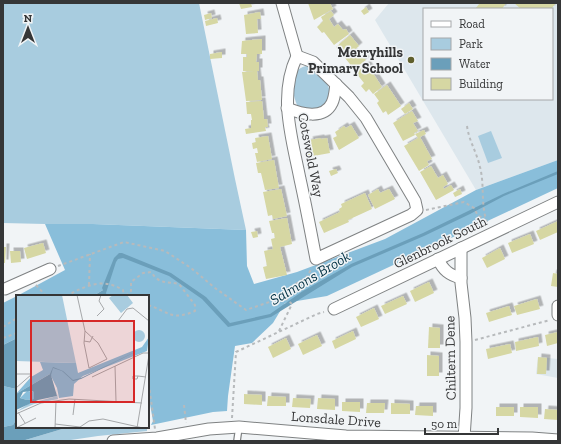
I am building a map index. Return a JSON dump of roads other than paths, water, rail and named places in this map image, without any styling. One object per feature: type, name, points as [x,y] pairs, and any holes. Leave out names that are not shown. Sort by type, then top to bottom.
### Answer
[{"type":"street","points":[[282,3],[297,56],[313,62],[336,84],[332,102],[329,107],[322,112],[300,114],[287,108]]},
{"type":"street","name":"Cotswold Way","points":[[297,56],[291,69],[287,94],[288,120],[316,260],[411,215],[417,210],[416,202],[366,118],[336,84]]},
{"type":"street","name":"Glenbrook South","points":[[334,309],[558,202]]},
{"type":"street","name":"Chiltern Dene","points":[[460,248],[466,342],[466,400],[464,438]]},
{"type":"street","points":[[438,259],[445,271],[453,276],[461,278]]},
{"type":"street","points":[[4,290],[50,269]]},
{"type":"street","points":[[556,317],[558,306]]},
{"type":"street","name":"Lonsdale Drive","points":[[113,441],[157,438],[235,427],[346,436],[532,438],[558,440]]},
{"type":"lane","points":[[235,427],[237,441]]},
{"type":"water","points":[[558,171],[558,174],[504,196],[424,236],[352,267],[271,317],[228,327],[202,299],[169,276],[123,258],[118,259],[116,262],[107,295],[95,295],[103,290],[102,288],[114,258],[119,253],[122,253],[171,273],[206,297],[230,323],[270,314],[303,291],[351,264],[423,233],[503,194]]},
{"type":"water","points":[[16,338],[16,389],[3,386],[3,345]]},
{"type":"water","points":[[16,420],[16,428],[66,428],[22,441],[3,441],[3,427],[13,425]]},
{"type":"place","name":"Merryhills Primary School","points":[[411,60]]},
{"type":"water label","name":"Salmons Brook","points":[[310,278]]}]
